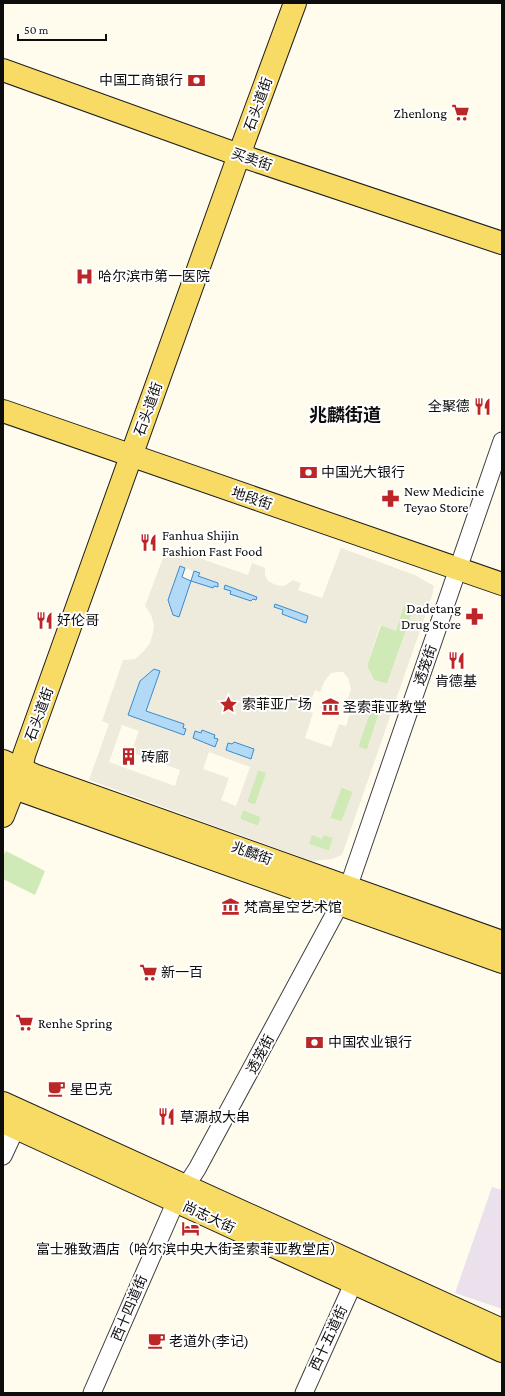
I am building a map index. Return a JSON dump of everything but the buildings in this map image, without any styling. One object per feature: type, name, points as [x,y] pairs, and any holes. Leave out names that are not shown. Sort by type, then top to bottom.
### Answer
[{"type":"main road","name":"石头道街","points":[[3,816],[9,775],[24,756],[233,152],[280,3]]},
{"type":"main road","name":"石头道街","points":[[233,152],[295,3]]},
{"type":"main road","name":"买卖街","points":[[3,70],[233,152],[502,244]]},
{"type":"main road","name":"地段街","points":[[3,411],[502,584]]},
{"type":"main road","name":"兆麟街","points":[[9,775],[344,896],[502,962]]},
{"type":"main road","name":"兆麟街","points":[[344,896],[502,942]]},
{"type":"main road","name":"尚志大街","points":[[3,1103],[181,1193],[353,1284],[502,1351]]},
{"type":"main road","name":"尚志大街","points":[[10,1125],[181,1193],[502,1330]]},
{"type":"street","name":"透笼街","points":[[181,1193],[198,1169],[344,896],[502,441]]},
{"type":"street","points":[[3,1156],[10,1125]]},
{"type":"street","name":"西十四道街","points":[[92,1393],[181,1193]]},
{"type":"street","name":"西十五道街","points":[[304,1393],[353,1284]]},
{"type":"shaded area","name":"索菲亚广场","points":[[167,547],[248,575],[252,563],[265,568],[265,575],[268,581],[276,585],[284,586],[293,580],[301,583],[298,590],[322,598],[341,548],[415,575],[434,586],[432,596],[342,855],[332,859],[312,861],[89,780],[109,724],[102,721],[123,660],[135,659],[150,643],[154,625],[151,615],[145,606]],"holes":[[[180,566],[199,573],[198,576],[218,583],[213,588],[191,581],[178,617],[173,615]],[[225,586],[257,597],[252,601],[230,593],[231,591],[224,589]],[[405,603],[415,605],[387,684],[374,680],[367,666],[380,625],[396,631]],[[275,604],[308,616],[306,622],[282,613],[283,610]],[[155,669],[160,672],[146,711],[184,724],[182,728],[186,729],[184,735],[128,715]],[[343,672],[348,678],[351,689],[347,701],[353,703],[346,726],[339,724],[331,747],[305,738],[313,713],[307,711],[315,690],[320,692],[324,682],[331,673]],[[374,702],[382,705],[367,750],[358,747]],[[122,725],[139,731],[131,752],[180,770],[175,786],[109,762]],[[232,745],[254,749],[251,758]],[[209,752],[250,767],[236,806],[221,800],[229,778],[203,769]],[[258,770],[266,773],[255,805],[247,802]],[[342,787],[353,792],[341,822],[330,818]],[[243,810],[261,817],[258,826],[240,819]],[[312,835],[322,839],[324,835],[333,838],[329,851],[309,844]]]},
{"type":"shaded area","points":[[492,1187],[502,1190],[502,1309],[455,1293]]},
{"type":"green space","points":[[405,602],[415,605],[387,684],[374,680],[367,666],[381,625]]},
{"type":"green space","points":[[373,702],[382,704],[367,750],[358,747]]},
{"type":"green space","points":[[258,770],[267,773],[255,805],[247,802]]},
{"type":"green space","points":[[341,787],[353,792],[342,822],[330,818]]},
{"type":"green space","points":[[243,810],[261,817],[258,826],[240,819]]},
{"type":"green space","points":[[323,834],[333,838],[329,851],[308,844],[311,835]]},
{"type":"green space","points":[[6,851],[45,871],[35,895],[3,879],[3,856]]},
{"type":"water","points":[[180,566],[185,568],[182,577],[191,581],[179,617],[173,615],[168,600]]},
{"type":"water","points":[[194,571],[200,573],[198,576],[218,583],[218,587],[214,586],[213,588],[191,581]]},
{"type":"water","points":[[225,585],[257,597],[256,600],[253,599],[251,601],[230,594],[231,591],[224,589]]},
{"type":"water","points":[[275,604],[308,616],[306,623],[282,614],[283,610],[274,607]]},
{"type":"water","points":[[154,669],[160,671],[146,711],[184,724],[183,728],[186,729],[184,735],[128,715],[140,681]]},
{"type":"water","points":[[202,730],[215,735],[214,738],[218,739],[215,747],[193,738],[195,731],[201,733]]},
{"type":"water","points":[[234,742],[254,749],[251,759],[226,750],[228,743],[232,744]]},
{"type":"place","name":"中国工商银行","points":[[196,80]]},
{"type":"place","name":"Zhenlong","points":[[460,113]]},
{"type":"place","name":"哈尔滨市第一医院","points":[[85,276]]},
{"type":"place","name":"全聚德","points":[[483,406]]},
{"type":"place","name":"中国光大银行","points":[[308,472]]},
{"type":"place","name":"New Medicine Teyao Store","points":[[391,499]]},
{"type":"place","name":"Fanhua Shijin Fashion Fast Food","points":[[149,543]]},
{"type":"place","name":"Dadetang Drug Store","points":[[474,616]]},
{"type":"place","name":"好伦哥","points":[[44,620]]},
{"type":"place","name":"肯德基","points":[[456,661]]},
{"type":"place","name":"索菲亚广场","points":[[229,704]]},
{"type":"place","name":"圣索菲亚教堂","points":[[330,707]]},
{"type":"place","name":"砖廊","points":[[128,757]]},
{"type":"place","name":"梵高星空艺术馆","points":[[231,907]]},
{"type":"place","name":"新一百","points":[[148,972]]},
{"type":"place","name":"Renhe Spring","points":[[25,1023]]},
{"type":"place","name":"中国农业银行","points":[[315,1042]]},
{"type":"place","name":"星巴克","points":[[57,1089]]},
{"type":"place","name":"草源叔大串","points":[[167,1117]]},
{"type":"place","name":"富士雅致酒店（哈尔滨中央大街圣索菲亚教堂店）","points":[[190,1229]]},
{"type":"place","name":"老道外(李记)","points":[[156,1341]]},
{"type":"district","name":"兆麟街道","points":[[345,415]]}]
